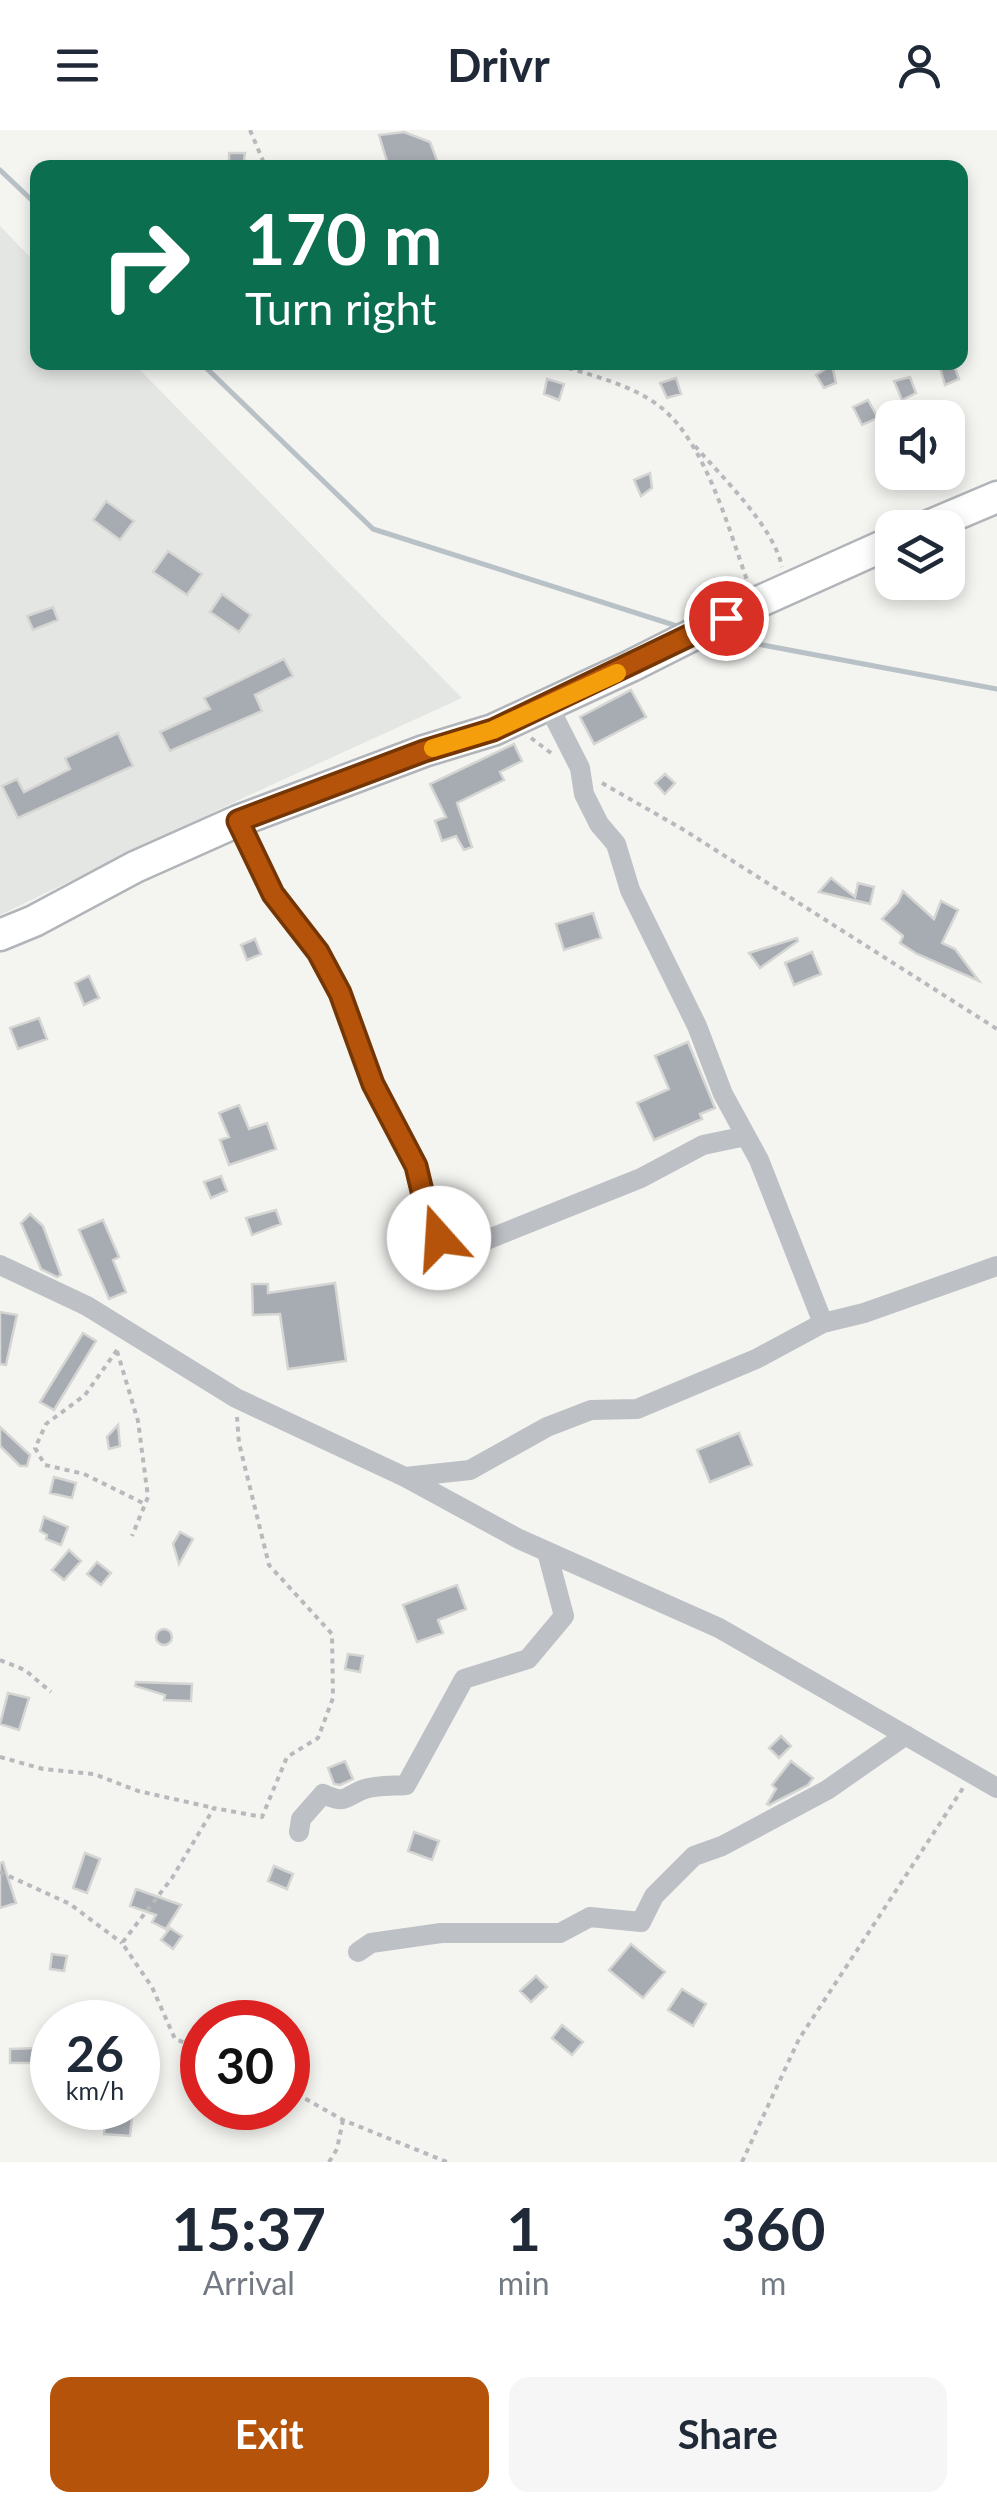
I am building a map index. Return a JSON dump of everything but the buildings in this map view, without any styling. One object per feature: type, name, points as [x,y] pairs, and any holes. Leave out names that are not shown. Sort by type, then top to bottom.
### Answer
[{"type":"main road","points":[[965,510],[997,496]]},
{"type":"main road","points":[[0,936],[135,866],[238,821],[424,751],[493,730],[875,550]]},
{"type":"street","points":[[548,705],[580,768],[584,794],[599,824],[616,844],[630,890],[746,1136],[823,1323]]},
{"type":"street","points":[[238,821],[273,894],[318,952],[340,993],[373,1084],[416,1166],[428,1216],[439,1238],[454,1253],[640,1178],[703,1145],[746,1136]]},
{"type":"street","points":[[0,1265],[86,1306],[236,1398],[404,1477],[547,1552],[719,1628],[997,1788]]},
{"type":"street","points":[[404,1477],[470,1470],[546,1426],[591,1410],[637,1410],[756,1359],[823,1323],[864,1313],[997,1266]]},
{"type":"street","points":[[299,1832],[301,1819],[323,1794],[337,1800],[351,1799],[363,1790],[406,1785],[464,1680],[528,1659],[564,1616],[547,1552]]},
{"type":"street","points":[[358,1952],[371,1943],[440,1933],[560,1933],[590,1916],[641,1922],[654,1896],[694,1856],[722,1846],[827,1790],[906,1735]]},
{"type":"path","points":[[250,130],[263,160]]},
{"type":"path","points":[[573,370],[621,386],[662,408],[750,509],[782,566],[768,597]]},
{"type":"path","points":[[690,441],[768,597]]},
{"type":"path","points":[[493,730],[533,739],[997,1029]]},
{"type":"path","points":[[132,1536],[148,1498],[138,1421],[117,1350],[85,1395],[46,1424],[35,1448],[45,1465],[84,1474],[145,1504]]},
{"type":"path","points":[[0,1757],[42,1769],[94,1774],[138,1791],[262,1816],[287,1757],[318,1738],[333,1698],[332,1634],[269,1565],[239,1443],[236,1398]]},
{"type":"path","points":[[0,1660],[25,1670],[52,1692]]},
{"type":"path","points":[[742,2162],[799,2039],[973,1773]]},
{"type":"path","points":[[122,1943],[172,1878],[214,1808]]},
{"type":"path","points":[[0,1872],[70,1904],[122,1943],[152,1988],[175,2039],[180,2041]]},
{"type":"path","points":[[310,2101],[343,2120],[447,2162]]},
{"type":"path","points":[[329,2162],[337,2150],[343,2120]]},
{"type":"shaded area","points":[[0,226],[30,257],[30,370],[140,370],[462,698],[0,915]]},
{"type":"waterway","points":[[0,170],[30,198]]},
{"type":"waterway","points":[[208,370],[373,529],[680,627]]},
{"type":"waterway","points":[[715,636],[997,689]]},
{"type":"slow traffic","points":[[433,748],[493,730],[617,673]]},
{"type":"route","points":[[439,1238],[428,1216],[416,1166],[373,1084],[340,993],[318,952],[273,894],[238,821],[424,751],[493,730],[726,618]]}]
